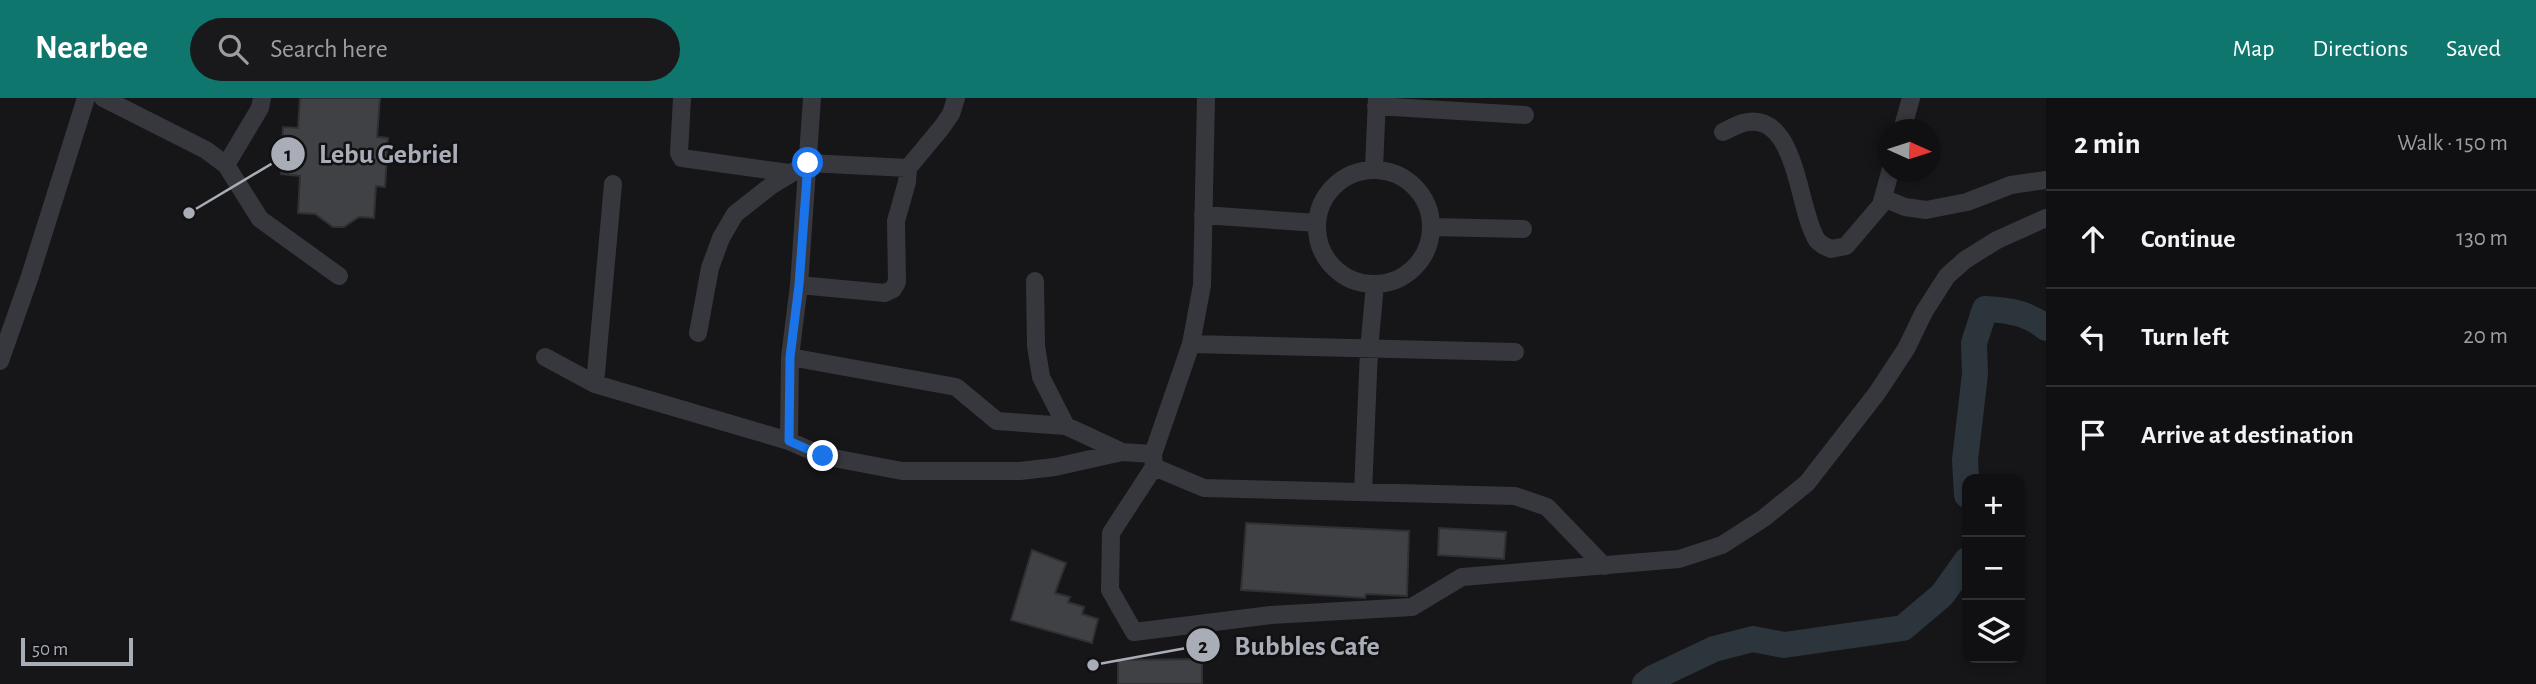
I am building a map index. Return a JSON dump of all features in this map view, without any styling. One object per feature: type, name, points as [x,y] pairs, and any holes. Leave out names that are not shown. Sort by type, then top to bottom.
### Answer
[{"type":"street","points":[[0,361],[86,98]]},
{"type":"street","points":[[103,98],[206,150],[226,165],[260,219],[339,276]]},
{"type":"street","points":[[226,165],[260,108],[262,98]]},
{"type":"street","points":[[682,98],[679,153],[682,158],[789,173]]},
{"type":"street","points":[[789,441],[790,357],[799,285],[813,98]]},
{"type":"street","points":[[799,285],[885,293],[893,289],[897,282],[896,221],[908,168],[951,114],[956,98]]},
{"type":"street","points":[[1206,98],[1202,285],[1191,344],[1154,460],[1111,533],[1110,590],[1134,632],[1271,615],[1412,607],[1462,577],[1679,559],[1722,545],[1764,518],[1807,483],[1843,439],[1906,349],[1924,312],[1947,276],[1965,260],[1997,240],[2046,218]]},
{"type":"street","points":[[1905,119],[1911,98]]},
{"type":"street","points":[[1374,169],[1376,102],[1525,115]]},
{"type":"street","points":[[1723,132],[1744,123],[1760,122],[1779,134],[1788,148],[1818,242],[1830,249],[1846,246],[1881,205],[1887,182]]},
{"type":"street","points":[[698,333],[710,268],[721,238],[735,214],[789,173],[808,163],[908,168]]},
{"type":"street","points":[[1374,169],[1395,173],[1410,182],[1422,195],[1433,227],[1428,245],[1414,267],[1392,281],[1375,284],[1356,281],[1340,272],[1327,259],[1319,241],[1317,223],[1321,205],[1330,190],[1344,178],[1360,171],[1374,169]]},
{"type":"street","points":[[1883,198],[1905,207],[1926,210],[1967,202],[2011,185],[2046,180]]},
{"type":"street","points":[[595,384],[613,184]]},
{"type":"street","points":[[1203,215],[1317,223]]},
{"type":"street","points":[[1433,227],[1523,229]]},
{"type":"street","points":[[1035,281],[1036,346],[1041,377],[1066,426]]},
{"type":"street","points":[[1363,492],[1369,350],[1375,284]]},
{"type":"street","points":[[1191,344],[1515,352]]},
{"type":"street","points":[[545,357],[595,384],[789,441],[823,456],[848,462],[925,472],[1020,471],[1055,467],[1122,452]]},
{"type":"street","points":[[790,357],[956,387],[997,421],[1066,426],[1122,452],[1154,460],[1204,488],[1515,496],[1547,507],[1604,566]]},
{"type":"building","points":[[300,98],[380,98],[377,137],[388,138],[385,187],[376,186],[374,218],[359,217],[344,227],[333,227],[315,214],[298,213],[300,176],[281,174],[283,127],[298,128]]},
{"type":"building","points":[[1246,523],[1409,531],[1407,596],[1366,594],[1365,598],[1241,590]]},
{"type":"building","points":[[1439,528],[1506,532],[1504,559],[1438,555]]},
{"type":"building","points":[[1032,550],[1066,563],[1055,593],[1070,597],[1068,602],[1084,607],[1082,614],[1098,619],[1092,643],[1011,620]]},
{"type":"building","points":[[1202,659],[1202,684],[1118,684],[1118,660]]},
{"type":"waterway","points":[[1966,474],[1975,374],[1974,343],[1985,309],[2018,313],[2046,328]]},
{"type":"waterway","points":[[1645,684],[1714,649],[1753,639],[1784,645],[1903,628],[1942,595],[1962,567]]},
{"type":"place","name":"Lebu Gebriel","points":[[189,213]]},
{"type":"place","name":"Bubbles Cafe","points":[[1093,665]]},
{"type":"route","points":[[808,163],[799,285],[790,357],[789,441],[823,456]]}]
